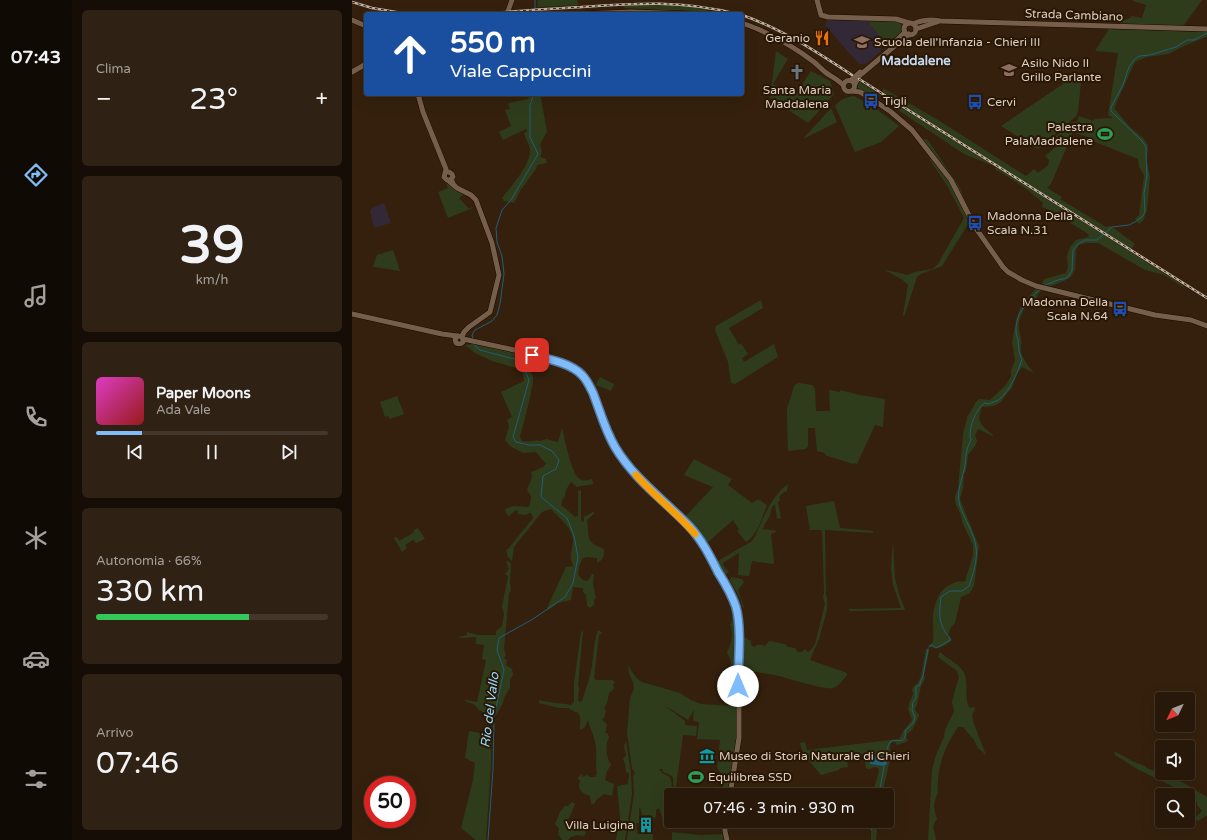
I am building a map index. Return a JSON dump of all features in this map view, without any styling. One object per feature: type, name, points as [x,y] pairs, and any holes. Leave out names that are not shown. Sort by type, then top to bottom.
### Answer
[{"type":"main road","points":[[508,12],[512,0]]},
{"type":"main road","points":[[817,0],[821,15],[828,17],[896,19],[901,21],[908,28],[915,25],[916,30]]},
{"type":"main road","points":[[352,20],[364,25]]},
{"type":"main road","name":"Strada Cambiano","points":[[850,84],[908,28],[922,20],[1207,29]]},
{"type":"main road","name":"Strada Cambiano","points":[[908,28],[913,34],[916,30],[940,21]]},
{"type":"main road","points":[[744,24],[776,37],[809,59],[826,73],[850,84],[904,122],[920,139],[951,180],[975,227],[1008,272],[1022,280],[1042,287],[1155,315],[1191,320],[1207,326]]},
{"type":"main road","points":[[352,72],[364,65]]},
{"type":"main road","points":[[419,96],[423,112],[447,171],[444,177],[446,180],[451,181],[457,188],[474,197],[492,242],[499,275],[490,312],[464,332],[464,339]]},
{"type":"main road","points":[[352,314],[524,352],[568,365],[576,369],[583,376],[589,386],[614,445],[636,476],[698,537],[728,589],[736,608],[739,625],[739,738],[730,788]]},
{"type":"main road","points":[[725,828],[727,840]]},
{"type":"shaded area","name":"Scuola dell'Infanzia - Chieri III","points":[[827,20],[867,21],[886,42],[880,46],[881,51],[867,63],[859,64],[825,25]]},
{"type":"shaded area","points":[[384,203],[391,223],[374,228],[370,211],[372,208]]},
{"type":"green space","points":[[538,0],[577,0],[579,5],[537,7]]},
{"type":"green space","points":[[1133,0],[1202,0],[1184,25],[1119,25],[1122,20],[1128,19],[1132,16],[1142,18],[1146,5]]},
{"type":"green space","points":[[679,4],[710,9],[703,12],[625,8],[622,6]]},
{"type":"green space","points":[[867,21],[896,22],[901,24],[903,31],[888,45]]},
{"type":"green space","points":[[1109,29],[1206,32],[1207,30],[1206,37],[1168,54],[1147,57],[1135,62],[1115,106],[1115,109],[1129,126],[1143,138],[1148,145],[1147,162],[1150,177],[1147,210],[1143,221],[1139,224],[1135,219],[1139,215],[1144,175],[1139,167],[1138,159],[1088,139],[1088,137],[1073,132],[1051,184],[1047,188],[1062,197],[1060,199],[1106,227],[1111,226],[1135,244],[1131,249],[883,92],[883,88],[938,120],[1026,176],[1034,169],[1038,173],[1048,165],[1049,160],[1045,156],[1058,145],[1053,139],[1073,122],[1077,122],[1079,116],[1093,121],[1095,119],[1113,118],[1108,115],[1118,53],[1095,51]]},
{"type":"green space","points":[[776,51],[788,59],[773,84],[794,97],[811,71],[830,81],[834,94],[808,123],[770,98]]},
{"type":"green space","points":[[1061,72],[1081,83],[1078,111],[1077,115],[1073,119],[1038,149],[1001,126],[1063,84],[1057,75]]},
{"type":"green space","points":[[858,81],[879,94],[879,97],[876,99],[859,89],[857,86]]},
{"type":"green space","points":[[529,96],[540,96],[547,132],[540,144],[542,151],[540,157],[546,159],[547,163],[537,165],[536,169],[520,191],[514,203],[504,201],[502,198],[520,175],[527,162],[530,149],[524,134],[527,131],[526,129],[503,140],[499,132],[511,126],[505,110],[510,109],[508,103],[528,99]]},
{"type":"green space","points":[[854,96],[875,108],[899,126],[881,142],[855,152],[835,106],[844,99]]},
{"type":"green space","points":[[883,96],[996,167],[964,154],[883,100]]},
{"type":"green space","points":[[831,108],[837,122],[803,139]]},
{"type":"green space","points":[[921,138],[928,140],[960,188],[965,203]]},
{"type":"green space","points":[[931,156],[949,182],[970,221],[942,266],[923,273],[917,277],[904,317],[903,315],[908,285],[900,278],[884,270],[907,275],[932,269],[938,264],[964,218],[948,187],[930,160]]},
{"type":"green space","points":[[996,167],[1184,286],[1183,287],[1164,275],[1145,270],[1098,243],[1086,243],[1079,245],[1076,250],[1075,269],[1071,277],[1051,286],[1042,284],[1044,279],[1066,273],[1068,266],[1067,256],[1070,247],[1076,240],[1089,237],[1088,234],[1069,222],[1063,216],[1042,207],[1043,203],[1020,184],[995,169]]},
{"type":"green space","points":[[446,183],[462,193],[463,195],[459,198],[469,209],[472,207],[473,208],[448,218],[438,192],[448,188]]},
{"type":"green space","points":[[393,250],[400,271],[373,266],[377,255]]},
{"type":"green space","points":[[1036,288],[1042,290],[1038,294],[1036,301],[1029,304],[1023,311],[1019,324],[1021,352],[1028,366],[1034,373],[1022,367],[1017,374],[1012,388],[1001,402],[994,406],[982,407],[980,412],[981,423],[993,436],[978,429],[975,435],[977,441],[968,455],[966,471],[964,474],[963,489],[960,498],[979,546],[974,586],[970,593],[961,597],[955,623],[951,627],[948,635],[952,640],[941,647],[931,647],[928,646],[933,642],[933,613],[938,597],[942,590],[949,585],[956,582],[965,581],[973,555],[973,545],[955,503],[958,489],[963,433],[967,416],[978,400],[990,400],[1006,385],[1011,376],[1011,371],[1015,360],[1012,342],[1017,317],[1021,307]]},
{"type":"green space","points":[[761,300],[763,308],[729,328],[739,345],[741,343],[748,354],[742,358],[744,362],[774,344],[778,357],[735,384],[731,383],[728,362],[715,330],[716,326]]},
{"type":"green space","points":[[474,344],[523,354],[547,361],[550,366],[549,369],[528,365],[533,376],[533,382],[520,437],[522,441],[540,441],[547,439],[558,442],[562,428],[571,464],[577,476],[583,480],[592,479],[593,484],[577,487],[571,482],[566,490],[561,506],[575,517],[578,516],[578,491],[581,490],[582,522],[584,521],[584,517],[593,512],[595,513],[587,520],[588,535],[593,544],[604,549],[603,557],[599,562],[597,562],[597,558],[583,558],[579,566],[578,575],[583,580],[587,581],[592,574],[594,575],[593,584],[596,598],[594,600],[594,605],[590,608],[587,606],[586,595],[583,592],[583,588],[573,587],[571,600],[558,603],[548,610],[547,608],[566,567],[573,566],[571,558],[573,544],[572,535],[565,523],[551,509],[542,512],[514,547],[512,561],[508,557],[506,550],[533,518],[532,514],[530,513],[525,515],[518,514],[518,511],[516,510],[509,516],[505,509],[513,506],[528,507],[531,496],[527,490],[532,477],[531,472],[543,467],[546,464],[536,452],[523,453],[510,446],[505,440],[509,426],[507,420],[512,417],[501,392],[524,381],[523,374],[519,369],[492,361],[475,353],[465,345]]},
{"type":"green space","points":[[600,377],[614,384],[611,391],[596,385]]},
{"type":"green space","points":[[799,383],[812,385],[815,388],[816,411],[830,411],[829,390],[840,392],[840,390],[885,399],[883,427],[875,425],[857,464],[825,455],[825,453],[817,451],[815,428],[808,428],[808,446],[806,449],[788,451],[787,409],[794,386]]},
{"type":"green space","points":[[397,396],[404,414],[390,419],[388,416],[385,417],[380,402]]},
{"type":"green space","points":[[694,459],[732,479],[728,485],[752,503],[758,499],[767,505],[757,530],[746,542],[737,531],[739,529],[733,520],[707,543],[701,533],[685,517],[713,487],[684,475]]},
{"type":"green space","points":[[788,484],[787,491],[779,497],[780,500],[778,502],[781,518],[777,519],[775,504],[763,529],[777,531],[771,534],[773,564],[752,561],[749,576],[738,575],[739,553],[723,563],[729,572],[726,576],[735,592],[741,609],[742,621],[740,622],[718,569],[718,561],[752,541],[772,501]]},
{"type":"green space","points":[[834,501],[840,528],[873,531],[873,533],[825,530],[827,610],[819,639],[810,660],[847,673],[847,675],[837,686],[829,688],[745,669],[742,667],[741,661],[744,659],[741,656],[742,640],[746,637],[750,640],[751,645],[754,647],[757,645],[765,646],[769,641],[771,641],[795,648],[798,652],[806,649],[807,652],[810,651],[815,644],[825,604],[823,597],[822,530],[810,530],[806,506]]},
{"type":"green space","points":[[418,528],[425,539],[416,543],[413,540],[405,545],[407,548],[402,552],[394,538],[397,537],[399,541],[413,533],[414,530]]},
{"type":"green space","points":[[893,541],[895,578],[905,610],[849,611],[849,609],[901,608],[893,585],[891,569]]},
{"type":"green space","points":[[506,561],[511,564],[511,591],[509,593],[504,649],[506,655],[504,658],[507,660],[506,665],[512,669],[513,675],[510,680],[510,688],[495,717],[479,710],[475,705],[465,701],[477,702],[486,660],[482,659],[484,645],[476,644],[476,637],[459,637],[467,635],[467,632],[477,635],[496,635],[496,631],[502,626],[504,614],[502,607],[508,576],[505,574],[509,569]]},
{"type":"green space","points":[[731,577],[742,579],[744,582],[738,590],[744,607],[743,608],[740,598],[730,581]]},
{"type":"green space","points":[[721,579],[732,602],[737,626],[736,746],[731,782],[728,788],[723,788],[724,778],[717,768],[720,740],[697,739],[699,722],[693,721],[694,710],[688,720],[664,705],[685,721],[685,725],[697,726],[696,736],[683,735],[677,788],[674,788],[673,778],[671,775],[663,772],[663,769],[659,769],[662,773],[670,777],[672,788],[664,788],[664,827],[659,808],[656,810],[656,817],[652,818],[651,815],[642,815],[641,809],[639,808],[639,823],[636,823],[637,834],[653,834],[653,840],[627,840],[634,794],[633,776],[635,774],[632,769],[627,733],[630,698],[634,689],[628,665],[636,677],[642,682],[680,693],[701,704],[734,706],[734,697],[732,694],[734,688],[730,673],[732,670],[730,658],[727,653],[732,639],[730,625],[732,615],[729,602],[719,580]]},
{"type":"green space","points":[[598,630],[602,633],[599,635],[594,678],[596,680],[612,680],[615,682],[613,685],[614,688],[609,693],[607,703],[604,708],[606,711],[604,718],[602,719],[607,725],[605,733],[607,733],[609,737],[607,751],[608,759],[611,765],[607,771],[605,780],[614,784],[612,796],[604,794],[596,800],[594,804],[591,804],[590,796],[583,792],[579,787],[580,781],[578,778],[582,774],[583,777],[587,775],[590,777],[595,777],[597,774],[594,737],[588,720],[585,727],[580,730],[580,718],[577,712],[568,708],[559,708],[539,703],[539,700],[571,705],[574,702],[574,683],[581,632],[583,631],[578,685],[578,700],[580,702],[582,701],[590,675],[595,640]]},
{"type":"green space","points":[[926,649],[929,649],[924,674],[925,679],[921,686],[915,708],[919,716],[913,729],[907,734],[906,738],[908,740],[906,742],[897,745],[895,742],[891,743],[890,760],[884,788],[874,788],[879,771],[878,768],[875,767],[869,769],[866,768],[865,762],[868,756],[866,754],[846,755],[848,767],[840,768],[839,770],[821,775],[806,756],[800,743],[805,742],[807,750],[899,739],[912,720],[908,709],[913,694],[912,689],[918,683],[921,676]]},
{"type":"green space","points":[[940,652],[958,665],[965,675],[968,705],[970,708],[974,707],[975,709],[972,715],[974,724],[986,755],[978,748],[974,740],[963,727],[958,727],[950,739],[940,766],[938,793],[934,806],[937,819],[933,826],[936,840],[928,840],[932,770],[936,755],[944,737],[945,730],[954,711],[952,702],[959,677],[957,671],[938,657]]},
{"type":"green space","points":[[469,731],[491,735],[491,764],[486,840],[476,840],[461,828],[473,780],[475,763],[465,758]]},
{"type":"green space","points":[[626,741],[631,773],[632,794],[625,840],[616,840],[620,817],[617,786],[628,784],[629,778],[629,773],[626,772],[623,759],[626,755],[624,746]]},
{"type":"green space","points":[[1114,751],[1155,771],[1155,778],[1139,770],[1115,755]]},
{"type":"green space","points":[[1159,780],[1177,780],[1192,788],[1176,788]]},
{"type":"green space","points":[[1195,790],[1207,797],[1207,815],[1198,821],[1195,818],[1202,811],[1197,805]]},
{"type":"green space","points":[[572,802],[575,804],[567,821],[581,827],[586,832],[584,836],[575,835],[568,840],[562,840],[558,834],[559,829],[555,824],[560,812],[565,806],[568,806]]},
{"type":"green space","points":[[877,828],[876,840],[871,840],[871,830],[869,829]]},
{"type":"green space","points":[[673,832],[701,835],[723,834],[725,840],[672,840]]},
{"type":"water","points":[[874,756],[882,756],[887,759],[887,764],[884,766],[870,764],[870,760]]},
{"type":"waterway","name":"Rio del Vallo","points":[[535,0],[536,12]]},
{"type":"waterway","points":[[1043,286],[1067,278],[1072,271],[1073,250],[1078,244],[1085,240],[1097,240],[1112,227],[1129,225],[1142,217],[1145,212],[1144,193],[1147,176],[1146,147],[1142,141],[1111,111],[1111,107],[1123,85],[1129,67],[1139,56],[1150,55],[1176,47],[1187,40],[1194,40],[1207,33]]},
{"type":"waterway","name":"Rio del Vallo","points":[[473,339],[472,335],[475,330],[492,321],[497,315],[500,304],[504,274],[502,256],[497,242],[496,228],[502,210],[511,200],[538,154],[530,137],[530,105],[533,96]]},
{"type":"waterway","points":[[929,647],[932,645],[936,648],[950,640],[941,624],[941,597],[950,591],[962,591],[969,586],[974,572],[976,561],[975,543],[972,532],[959,502],[959,488],[965,466],[966,452],[971,440],[971,426],[978,410],[985,403],[989,404],[1000,399],[1014,380],[1022,359],[1019,352],[1016,325],[1023,308],[1039,290]]},
{"type":"waterway","name":"Rio del Vallo","points":[[473,344],[480,350],[518,360],[523,365],[529,380],[513,437],[516,442],[529,445],[540,445],[552,451],[559,460],[556,469],[543,476],[541,497],[567,518],[574,536],[578,557],[573,583],[565,597],[533,619],[499,638],[497,650],[504,670],[494,717],[493,769],[488,840]]},
{"type":"waterway","points":[[885,758],[890,742],[904,739],[905,731],[913,723],[915,717],[912,710],[913,702],[916,698],[916,687],[920,685],[923,676],[928,649]]},
{"type":"waterway","points":[[880,788],[884,766]]},
{"type":"railway","points":[[352,2],[372,8],[396,12]]},
{"type":"railway","points":[[506,12],[622,4],[698,6],[727,12]]},
{"type":"railway","points":[[744,16],[785,34],[852,75]]},
{"type":"railway","points":[[859,79],[1207,298]]},
{"type":"slow traffic","points":[[636,475],[695,534]]},
{"type":"place","name":"Geranio","points":[[822,38]]},
{"type":"place","name":"Scuola dell'Infanzia - Chieri III","points":[[862,42]]},
{"type":"place","name":"Asilo Nido Il Grillo Parlante","points":[[1009,70]]},
{"type":"place","name":"Santa Maria Maddalena","points":[[797,72]]},
{"type":"place","name":"Tigli","points":[[871,101]]},
{"type":"place","name":"Cervi","points":[[975,102]]},
{"type":"place","name":"Palestra PalaMaddalene","points":[[1105,134]]},
{"type":"place","name":"Madonna Della Scala N.31","points":[[975,223]]},
{"type":"place","name":"Madonna Della Scala N.64","points":[[1120,309]]},
{"type":"place","name":"Museo di Storia Naturale di Chieri","points":[[707,756]]},
{"type":"place","name":"Equilibrea SSD","points":[[696,777]]},
{"type":"place","name":"Villa Luigina","points":[[646,825]]},
{"type":"district","name":"Maddalene","points":[[916,60]]},
{"type":"route","points":[[532,355],[568,365],[576,369],[583,376],[599,408],[607,431],[615,447],[642,482],[689,527],[704,546],[728,589],[736,608],[739,625],[738,686]]}]
